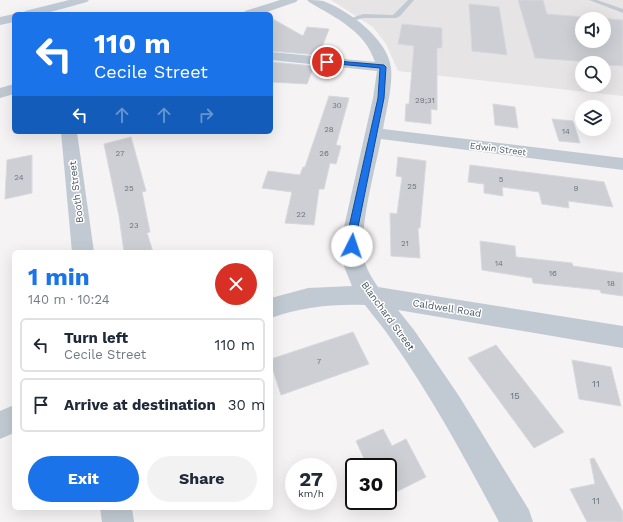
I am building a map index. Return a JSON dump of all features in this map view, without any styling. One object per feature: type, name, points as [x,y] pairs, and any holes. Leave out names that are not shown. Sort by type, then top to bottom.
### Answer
[{"type":"street","points":[[37,12],[83,0]]},
{"type":"street","points":[[255,12],[292,0]]},
{"type":"street","name":"Blanchard Street","points":[[313,0],[349,20],[372,41],[379,53],[384,67],[381,98],[354,227],[352,246],[356,269],[371,296],[404,336],[482,460],[517,522]]},
{"type":"street","points":[[0,21],[12,18]]},
{"type":"street","points":[[273,56],[384,67]]},
{"type":"street","points":[[0,93],[12,90]]},
{"type":"street","name":"Booth Street","points":[[69,134],[83,250]]},
{"type":"street","name":"Edwin Street","points":[[374,134],[623,164]]},
{"type":"street","name":"Caldwell Road","points":[[273,307],[307,298],[341,294],[371,296],[623,337]]},
{"type":"street","points":[[0,425],[12,420]]},
{"type":"street","points":[[116,510],[118,522]]},
{"type":"lane","points":[[349,20],[363,16],[394,17],[398,15],[411,0]]},
{"type":"lane","points":[[592,0],[623,11]]},
{"type":"shaded area","points":[[331,0],[623,0],[623,96],[587,92],[611,92],[611,56],[575,56],[575,91],[398,71],[386,44],[373,27]]},
{"type":"building","points":[[518,0],[543,0],[547,14],[575,16],[575,48],[611,48],[611,19],[623,20],[623,66],[611,65],[611,56],[575,56],[575,61],[535,58]]},
{"type":"building","points":[[469,4],[499,7],[507,55],[472,51]]},
{"type":"building","points":[[273,19],[303,36],[307,27],[329,29],[319,55],[273,51]]},
{"type":"building","points":[[402,24],[442,28],[442,48],[437,48],[437,110],[431,109],[431,124],[405,121],[406,104],[409,104],[414,46],[398,44]]},
{"type":"building","points":[[273,62],[314,66],[307,84],[273,82]]},
{"type":"building","points":[[329,96],[349,98],[336,145],[341,146],[336,164],[330,163],[324,189],[319,189],[314,225],[285,223],[292,192],[262,188],[268,171],[300,175],[303,167],[305,167]]},
{"type":"building","points":[[493,104],[515,107],[518,128],[495,125]]},
{"type":"building","points":[[552,119],[573,121],[575,136],[578,136],[580,143],[559,141]]},
{"type":"building","points":[[131,137],[146,191],[142,192],[150,232],[147,233],[152,250],[124,250],[119,216],[104,144]]},
{"type":"building","points":[[32,155],[32,193],[5,199],[7,160]]},
{"type":"building","points":[[398,157],[426,161],[420,228],[418,228],[420,258],[391,256],[390,213],[397,214],[402,177],[396,176]]},
{"type":"building","points":[[470,165],[604,182],[613,207],[568,201],[569,208],[542,204],[539,192],[502,187],[503,196],[484,193],[484,184],[468,182]]},
{"type":"building","points":[[480,241],[515,246],[516,257],[572,263],[573,266],[623,273],[623,296],[601,293],[600,290],[533,283],[532,278],[482,270]]},
{"type":"building","points":[[353,332],[369,364],[281,395],[273,370],[273,358]]},
{"type":"building","points":[[496,345],[564,432],[534,448],[468,358]]},
{"type":"building","points":[[572,360],[611,367],[621,406],[579,399]]},
{"type":"building","points":[[383,429],[392,446],[406,439],[426,477],[397,492],[397,458],[364,458],[356,441]]},
{"type":"building","points":[[594,458],[623,512],[623,522],[587,522],[570,489],[595,484],[590,459]]},
{"type":"route","points":[[327,62],[384,67],[381,98],[354,227],[352,246]]}]
